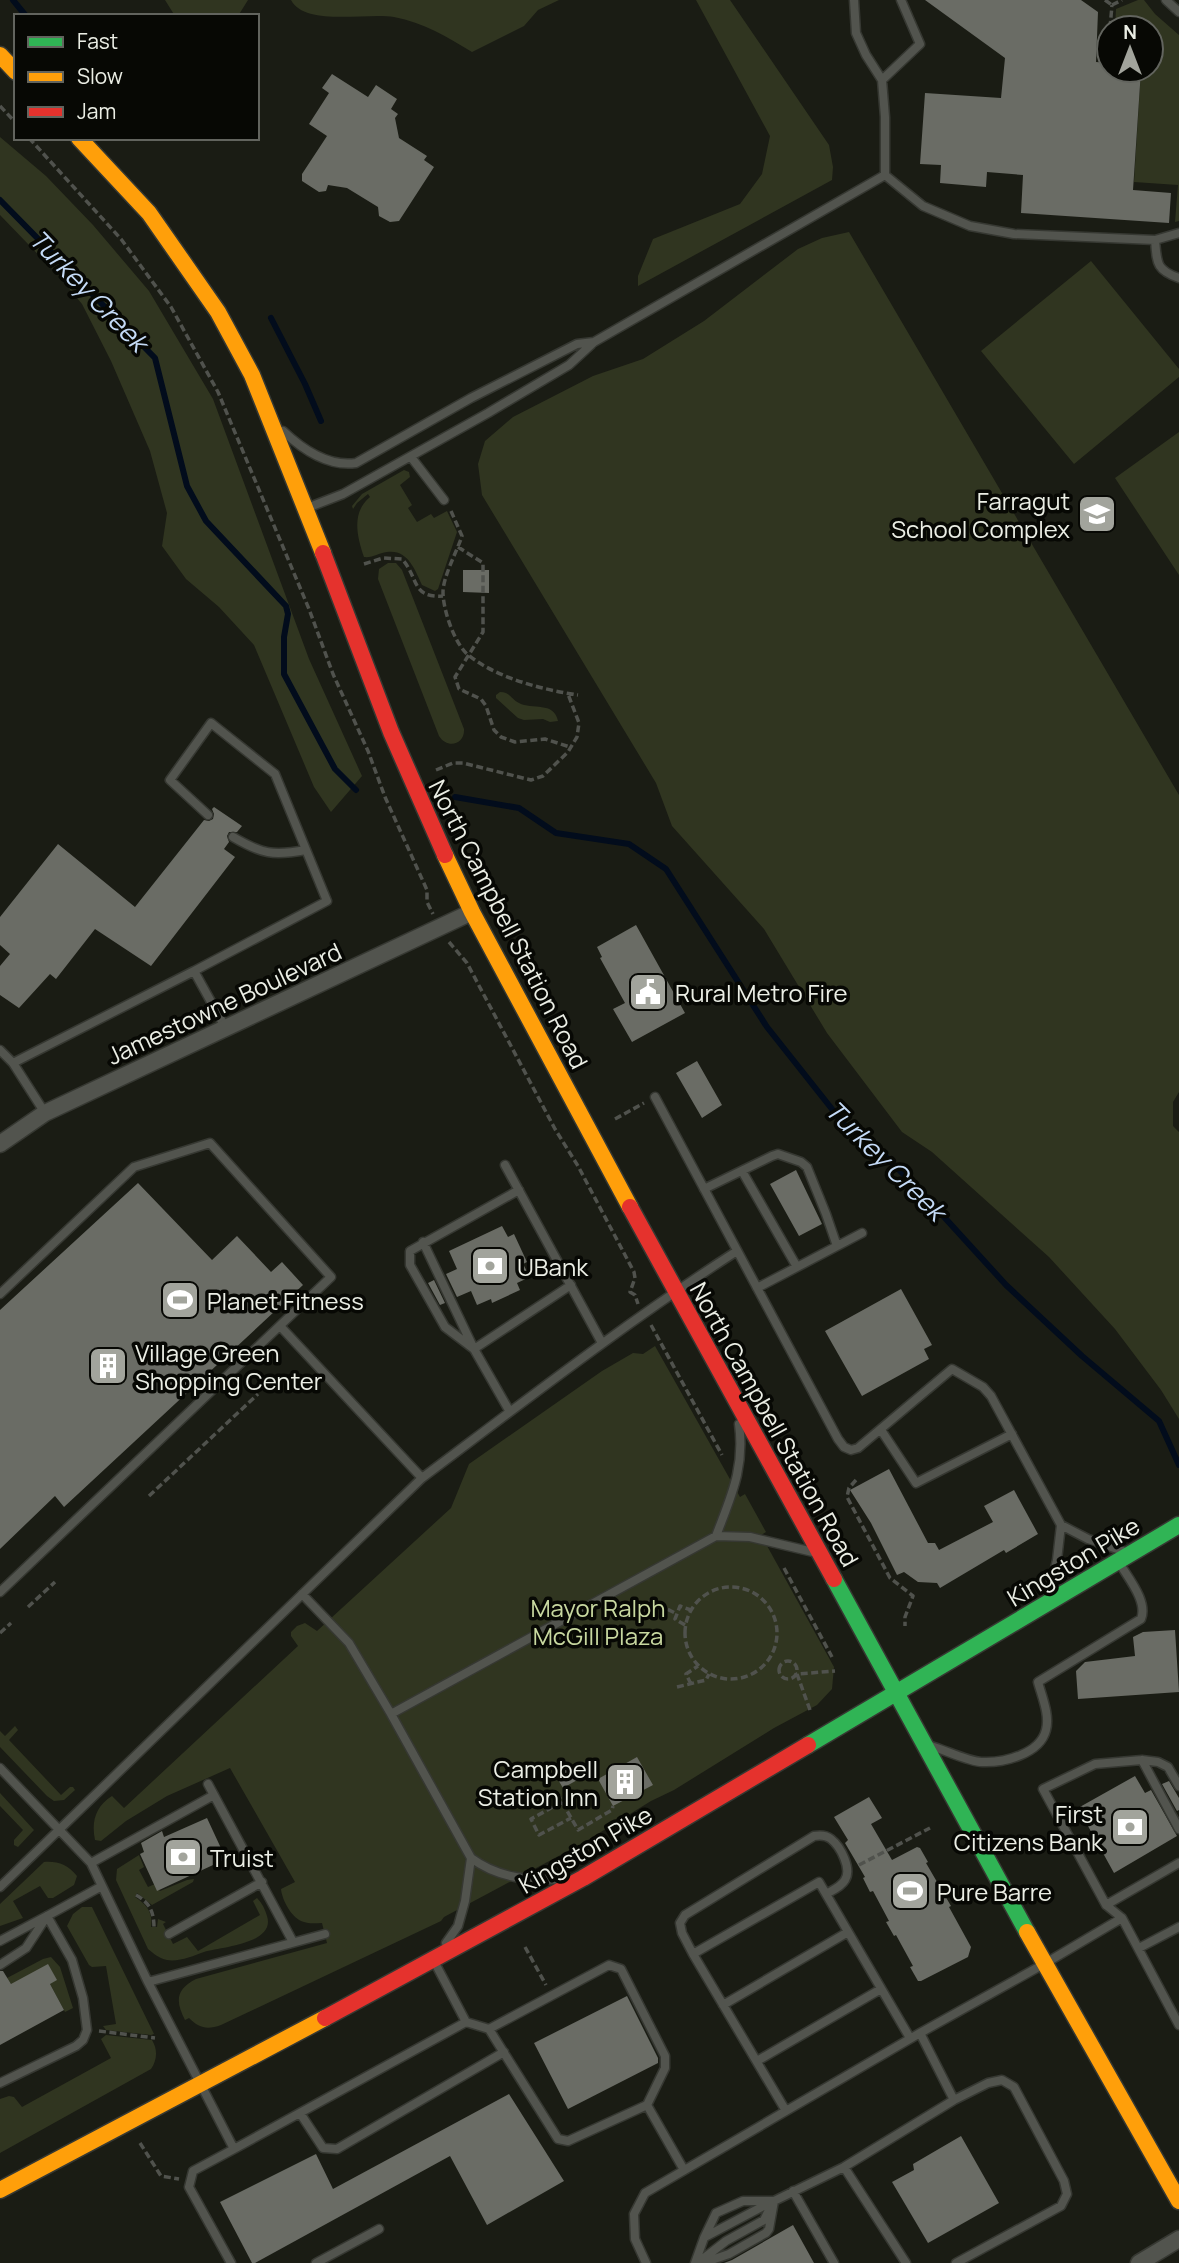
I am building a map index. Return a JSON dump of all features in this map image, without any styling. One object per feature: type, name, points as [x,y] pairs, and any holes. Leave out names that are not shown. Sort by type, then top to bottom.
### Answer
[{"type":"main road","points":[[0,55],[14,70]]},
{"type":"main road","name":"North Campbell Station Road","points":[[81,140],[149,213],[218,312],[252,374],[391,732],[472,912],[675,1291],[1044,1964],[1179,2201]]},
{"type":"main road","name":"Kingston Pike","points":[[0,2190],[433,1961],[583,1878],[1179,1525]]},
{"type":"street","name":"Jamestowne Boulevard","points":[[0,1144],[44,1113],[472,912]]},
{"type":"street","points":[[1139,2263],[1179,2239]]},
{"type":"lane","points":[[854,0],[856,33],[882,80],[885,175]]},
{"type":"lane","points":[[882,80],[920,44],[901,0]]},
{"type":"lane","points":[[1166,0],[1179,12]]},
{"type":"lane","points":[[885,175],[923,206],[970,226],[1014,234],[1155,240],[1179,233]]},
{"type":"lane","points":[[306,508],[343,494],[411,457],[569,365],[594,342],[885,175]]},
{"type":"lane","points":[[1155,240],[1159,267],[1165,273],[1179,278]]},
{"type":"lane","points":[[269,416],[310,452],[334,462],[356,463],[471,398],[577,344],[594,342]]},
{"type":"lane","points":[[411,457],[444,500]]},
{"type":"lane","points":[[13,1063],[327,901],[275,774],[211,723],[170,780],[208,815]]},
{"type":"lane","points":[[233,837],[256,851],[283,854],[306,849]]},
{"type":"lane","points":[[194,971],[225,1027]]},
{"type":"lane","points":[[0,1050],[13,1063],[44,1113]]},
{"type":"lane","points":[[655,1097],[844,1447],[851,1450],[858,1448],[952,1369],[983,1387],[992,1396],[1061,1525],[1124,1557],[1141,1600],[1144,1614],[1142,1619],[1038,1682],[1046,1714],[1046,1730],[1038,1745],[1014,1758],[981,1762],[925,1744]]},
{"type":"lane","points":[[0,1294],[135,1167],[210,1143],[331,1277],[0,1592]]},
{"type":"lane","points":[[704,1189],[778,1154],[801,1162],[807,1167],[837,1246]]},
{"type":"lane","points":[[505,1165],[602,1343]]},
{"type":"lane","points":[[741,1171],[797,1267]]},
{"type":"lane","points":[[474,1349],[445,1327],[410,1265],[410,1251],[519,1190]]},
{"type":"lane","points":[[757,1288],[862,1233]]},
{"type":"lane","points":[[423,1242],[474,1349],[510,1412]]},
{"type":"lane","points":[[0,1887],[422,1478],[602,1343],[737,1251]]},
{"type":"lane","points":[[474,1349],[571,1285]]},
{"type":"lane","points":[[280,1326],[422,1478]]},
{"type":"lane","points":[[716,1536],[731,1500],[741,1461],[742,1443],[736,1401]]},
{"type":"lane","points":[[881,1430],[916,1483],[1012,1434]]},
{"type":"lane","points":[[1047,1602],[1057,1560],[1061,1525]]},
{"type":"lane","points":[[391,1714],[716,1536],[750,1536],[821,1555]]},
{"type":"lane","points":[[302,1594],[349,1643],[471,1858],[484,1868],[507,1876],[537,1881],[583,1878]]},
{"type":"lane","points":[[1179,1786],[1168,1767],[1142,1760],[1095,1764],[1043,1789],[1107,1905],[1122,1918],[1179,2025]]},
{"type":"lane","points":[[1142,1760],[1179,1829]]},
{"type":"lane","points":[[0,1768],[91,1863],[148,1982],[234,2149]]},
{"type":"lane","points":[[208,1784],[293,1942]]},
{"type":"lane","points":[[91,1863],[215,1795]]},
{"type":"lane","points":[[786,2111],[693,1954],[680,1923],[685,1914],[814,1836],[824,1835],[831,1839],[845,1860],[848,1871],[847,1878],[841,1885],[826,1894]]},
{"type":"lane","points":[[471,1858],[458,1926],[433,1961],[466,2022],[489,2029],[558,2139],[568,2141],[647,2105],[665,2068],[665,2056],[621,1969],[609,1965],[489,2029]]},
{"type":"lane","points":[[1107,1905],[1179,1863]]},
{"type":"lane","points":[[169,1934],[262,1882]]},
{"type":"lane","points":[[693,1954],[819,1882],[910,2038]]},
{"type":"lane","points":[[0,1941],[102,1886]]},
{"type":"lane","points":[[0,1965],[26,1948],[47,1916]]},
{"type":"lane","points":[[0,2083],[76,2046],[83,2040],[87,2030],[83,1998],[72,1960],[47,1916]]},
{"type":"lane","points":[[646,2263],[635,2239],[634,2214],[645,2193],[1122,1918]]},
{"type":"lane","points":[[1139,1948],[1179,1927]]},
{"type":"lane","points":[[723,2005],[848,1932]]},
{"type":"lane","points":[[148,1982],[325,1934]]},
{"type":"lane","points":[[757,2061],[881,1989]]},
{"type":"lane","points":[[231,2263],[189,2187],[193,2171],[466,2022]]},
{"type":"lane","points":[[920,2033],[954,2101]]},
{"type":"lane","points":[[300,2113],[323,2148],[337,2149],[504,2052]]},
{"type":"lane","points":[[704,2238],[844,2167],[954,2101],[1002,2080],[1014,2087],[1064,2181],[1067,2194],[1061,2206],[956,2263]]},
{"type":"lane","points":[[647,2105],[684,2170]]},
{"type":"lane","points":[[844,2167],[906,2263]]},
{"type":"lane","points":[[793,2191],[834,2263]]},
{"type":"lane","points":[[699,2263],[704,2238],[713,2219],[753,2200],[774,2201]]},
{"type":"lane","points":[[699,2263],[726,2241],[764,2220],[774,2201]]},
{"type":"lane","points":[[699,2263],[729,2254],[766,2233],[774,2201]]},
{"type":"lane","points":[[316,2263],[379,2229]]},
{"type":"path","points":[[1105,0],[1112,5]]},
{"type":"path","points":[[1112,5],[1122,0]]},
{"type":"path","points":[[1111,14],[1112,5]]},
{"type":"path","points":[[0,106],[14,121]]},
{"type":"path","points":[[444,500],[462,536],[443,596],[451,629],[466,652],[492,669],[549,691],[578,695]]},
{"type":"path","points":[[458,547],[483,563],[483,632],[455,677],[459,690],[481,699],[494,730],[501,737],[515,742],[545,739],[570,747]]},
{"type":"path","points":[[364,564],[383,558],[402,559],[409,567],[419,591],[429,597],[443,596]]},
{"type":"path","points":[[436,770],[463,762],[531,780],[543,776],[577,737],[579,723],[568,694]]},
{"type":"path","points":[[615,1118],[641,1105]]},
{"type":"path","points":[[149,1496],[258,1394]]},
{"type":"path","points":[[856,1480],[849,1488],[847,1497],[890,1578],[913,1596],[905,1617],[905,1626]]},
{"type":"path","points":[[784,1568],[832,1657]]},
{"type":"path","points":[[28,1607],[54,1583]]},
{"type":"path","points":[[727,1587],[742,1588],[755,1594],[766,1603],[774,1616],[777,1637],[771,1658],[750,1676],[723,1679],[709,1674],[698,1666],[687,1647],[685,1625],[691,1610],[700,1599],[727,1587]]},
{"type":"path","points":[[649,1600],[677,1614]]},
{"type":"path","points":[[685,1625],[675,1619],[680,1606],[691,1610]]},
{"type":"path","points":[[0,1633],[11,1623]]},
{"type":"path","points":[[771,1658],[780,1664]]},
{"type":"path","points":[[780,1664],[787,1660],[793,1661],[797,1666],[797,1674],[810,1710]]},
{"type":"path","points":[[780,1664],[782,1677],[791,1679],[797,1674],[835,1671]]},
{"type":"path","points":[[691,1684],[686,1674],[698,1666]]},
{"type":"path","points":[[677,1687],[706,1680],[709,1674]]},
{"type":"path","points":[[557,1793],[578,1829],[612,1810],[613,1806]]},
{"type":"path","points":[[562,1802],[531,1819],[540,1835],[571,1818]]},
{"type":"path","points":[[848,1871],[930,1828]]},
{"type":"path","points":[[136,1895],[148,1904],[153,1912],[155,1928]]},
{"type":"path","points":[[525,1947],[552,1996]]},
{"type":"path","points":[[87,2030],[155,2038]]},
{"type":"path","points":[[140,2143],[161,2176],[191,2181]]},
{"type":"green space","points":[[165,0],[248,0],[239,14],[174,14]]},
{"type":"green space","points":[[291,0],[559,0],[538,10],[524,26],[472,52],[434,31],[405,20],[383,16],[323,16],[298,8]]},
{"type":"green space","points":[[696,0],[730,0],[829,145],[833,167],[832,180],[638,286],[638,276],[653,239],[740,204],[762,174],[770,136]]},
{"type":"green space","points":[[1144,0],[1155,14],[1116,14],[1116,9]]},
{"type":"green space","points":[[1165,23],[1179,35],[1179,221],[1175,222],[1178,185],[1134,182],[1140,84],[1165,84]]},
{"type":"green space","points":[[0,137],[46,176],[93,225],[149,291],[213,399],[309,659],[362,776],[331,812],[314,787],[254,645],[219,607],[186,579],[162,546],[167,513],[150,451],[111,361],[82,304],[0,215]]},
{"type":"green space","points":[[849,232],[1179,795],[1179,1092],[1173,1102],[1173,1126],[1179,1132],[1179,1419],[1161,1390],[1115,1329],[1049,1257],[932,1152],[902,1132],[827,1033],[764,929],[672,826],[656,783],[482,495],[478,464],[485,441],[513,417],[593,376],[643,359],[704,321],[798,249],[822,238]]},
{"type":"green space","points":[[1091,261],[1179,369],[1179,377],[1074,464],[981,351]]},
{"type":"green space","points":[[1179,432],[1179,575],[1115,478]]},
{"type":"green space","points":[[404,470],[409,472],[410,477],[400,485],[412,505],[408,508],[417,522],[431,514],[434,518],[447,511],[457,532],[438,589],[435,591],[422,585],[405,557],[387,552],[364,557],[359,541],[358,517],[370,497],[368,494],[353,509],[352,506],[362,494]]},
{"type":"green space","points":[[388,563],[396,563],[402,570],[464,729],[459,742],[446,743],[439,736],[378,579],[379,569]]},
{"type":"green space","points":[[500,692],[524,705],[547,708],[556,715],[558,721],[518,718],[496,698]]},
{"type":"green space","name":"Mayor Ralph McGill Plaza","points":[[655,1346],[740,1497],[745,1494],[766,1532],[761,1535],[834,1667],[832,1689],[817,1705],[774,1728],[674,1790],[441,1921],[221,2025],[204,2027],[189,2018],[185,2020],[179,1996],[189,1983],[327,1943],[322,1923],[300,1920],[288,1908],[281,1889],[295,1882],[230,1768],[167,1796],[126,1821],[101,1841],[95,1840],[94,1833],[94,1820],[99,1809],[112,1796],[124,1808],[298,1646],[291,1636],[297,1626],[305,1623],[317,1631],[451,1508],[469,1464],[602,1371],[633,1353],[643,1354]]},
{"type":"green space","points":[[15,1726],[18,1730],[9,1740],[61,1795],[70,1787],[75,1790],[64,1800],[54,1801],[47,1796],[0,1747],[0,1731],[5,1736]]},
{"type":"green space","points":[[0,1793],[34,1830],[18,1847],[14,1845],[14,1840],[23,1830],[0,1806]]},
{"type":"green space","points":[[139,1855],[144,1867],[139,1870],[148,1887],[155,1884],[160,1891],[194,1879],[152,1905],[137,1893],[135,1897],[148,1909],[151,1927],[157,1927],[158,1919],[166,1922],[163,1924],[173,1944],[187,1937],[198,1951],[260,1915],[253,1901],[257,1898],[263,1906],[268,1925],[263,1933],[245,1943],[181,1959],[167,1960],[157,1956],[148,1949],[116,1880],[117,1869]]},
{"type":"green space","points":[[44,1862],[58,1863],[70,1869],[77,1876],[74,1885],[53,1898],[48,1898],[40,1886],[13,1901],[23,1918],[0,1926],[0,1904]]},
{"type":"green space","points":[[82,1907],[92,1907],[154,2034],[106,2030],[103,2026],[116,2024],[106,1966],[89,1965],[67,1926],[73,1914]]},
{"type":"green space","points":[[51,1957],[60,1967],[73,2008],[65,2012],[50,1984],[11,1984],[7,1978]]},
{"type":"green space","points":[[106,2035],[152,2040],[156,2055],[151,2069],[0,2153],[0,2099],[14,2097],[22,2107],[111,2058],[101,2039]]},
{"type":"building","points":[[925,0],[1081,0],[1098,12],[1095,14],[1095,84],[1140,84],[1133,190],[1171,193],[1169,223],[1021,213],[1023,175],[987,172],[986,187],[940,183],[941,165],[920,164],[925,93],[1001,98],[1005,58]]},
{"type":"building","points":[[332,74],[368,97],[376,85],[397,99],[391,109],[398,114],[395,118],[399,138],[427,156],[424,160],[434,167],[399,221],[390,222],[379,216],[378,207],[347,188],[328,185],[326,191],[319,192],[302,181],[302,174],[327,136],[309,124],[329,93],[322,88]]},
{"type":"building","points":[[463,570],[489,570],[489,593],[463,592]]},
{"type":"building","points":[[214,807],[242,826],[237,832],[229,832],[229,842],[224,849],[235,857],[151,966],[95,929],[56,979],[50,974],[19,1008],[0,995],[0,966],[10,954],[0,945],[0,917],[58,844],[135,907],[204,820],[213,819]]},
{"type":"building","name":"Rural Metro Fire","points":[[636,925],[685,1013],[632,1042],[613,1009],[625,1003],[600,958],[602,957],[597,947]]},
{"type":"building","points":[[697,1061],[722,1105],[702,1118],[676,1073]]},
{"type":"building","points":[[796,1170],[822,1224],[799,1236],[770,1184]]},
{"type":"building","name":"Village Green Shopping Center","points":[[138,1183],[212,1260],[237,1236],[271,1272],[282,1262],[303,1285],[64,1507],[55,1496],[0,1549],[0,1310]]},
{"type":"building","name":"UBank","points":[[502,1226],[508,1237],[514,1234],[527,1262],[523,1264],[530,1277],[517,1283],[520,1290],[492,1303],[491,1299],[477,1305],[471,1291],[457,1297],[446,1274],[457,1269],[449,1251]]},
{"type":"building","points":[[434,1280],[445,1303],[440,1305],[428,1283]]},
{"type":"building","points":[[901,1289],[932,1345],[924,1349],[929,1359],[862,1396],[825,1331]]},
{"type":"building","points":[[889,1469],[928,1543],[935,1543],[939,1550],[993,1522],[984,1506],[1014,1490],[1038,1534],[1006,1553],[1004,1550],[940,1588],[937,1583],[918,1582],[904,1572],[897,1575],[871,1523],[850,1490]]},
{"type":"building","points":[[1175,1630],[1179,1692],[1078,1699],[1076,1671],[1085,1662],[1135,1656],[1133,1637],[1143,1632]]},
{"type":"building","name":"Campbell Station Inn","points":[[637,1757],[653,1785],[613,1806],[598,1779]]},
{"type":"building","points":[[570,1764],[579,1779],[563,1788],[554,1773]]},
{"type":"building","name":"First Citizens Bank","points":[[1135,1776],[1145,1793],[1151,1790],[1177,1836],[1114,1873],[1078,1808]]},
{"type":"building","points":[[1169,1781],[1179,1798],[1177,1811],[1162,1784]]},
{"type":"building","points":[[869,1797],[882,1818],[871,1824],[892,1860],[917,1847],[920,1848],[971,1947],[968,1957],[921,1981],[918,1981],[910,1967],[913,1966],[886,1922],[889,1921],[873,1891],[870,1892],[863,1878],[865,1877],[845,1843],[848,1840],[834,1817]]},
{"type":"building","name":"Truist","points":[[207,1818],[226,1859],[157,1891],[140,1854],[144,1852],[141,1843],[162,1831],[164,1837]]},
{"type":"building","points":[[48,1964],[57,1980],[50,1984],[64,2010],[0,2045],[0,1971],[3,1971],[11,1984]]},
{"type":"building","points":[[627,1996],[658,2063],[568,2109],[534,2043]]},
{"type":"building","points":[[509,2094],[564,2181],[487,2225],[450,2156],[255,2263],[252,2263],[220,2202],[316,2154],[333,2189]]},
{"type":"building","points":[[961,2136],[999,2203],[928,2243],[892,2182],[914,2170],[913,2164]]},
{"type":"building","points":[[793,2225],[814,2263],[724,2263],[732,2260]]},
{"type":"waterway","points":[[13,0],[24,14]]},
{"type":"waterway","name":"Turkey Creek","points":[[0,200],[155,358],[187,486],[206,521],[286,606],[288,614],[284,637],[284,674],[335,769],[356,790]]},
{"type":"waterway","points":[[271,318],[321,421]]},
{"type":"waterway","name":"Turkey Creek","points":[[455,797],[519,808],[556,833],[629,844],[666,869],[767,1027],[847,1128],[879,1150],[1006,1285],[1082,1356],[1159,1421],[1179,1465]]},
{"type":"traffic: fast","points":[[808,1745],[1179,1525]]},
{"type":"traffic: fast","points":[[834,1579],[1027,1932]]},
{"type":"traffic: slow","points":[[0,55],[14,70]]},
{"type":"traffic: slow","points":[[81,140],[149,213],[218,312],[252,375],[323,553]]},
{"type":"traffic: slow","points":[[445,855],[472,912],[630,1207]]},
{"type":"traffic: slow","points":[[1027,1932],[1179,2201]]},
{"type":"traffic: slow","points":[[0,2190],[325,2018]]},
{"type":"traffic: jam","points":[[323,553],[391,732],[445,855]]},
{"type":"traffic: jam","points":[[630,1207],[834,1579]]},
{"type":"traffic: jam","points":[[325,2018],[583,1878],[808,1745]]},
{"type":"place","name":"Farragut School Complex","points":[[1097,514]]},
{"type":"place","name":"Rural Metro Fire","points":[[648,992]]},
{"type":"place","name":"UBank","points":[[490,1266]]},
{"type":"place","name":"Planet Fitness","points":[[180,1300]]},
{"type":"place","name":"Village Green Shopping Center","points":[[108,1366]]},
{"type":"place","name":"Campbell Station Inn","points":[[625,1782]]},
{"type":"place","name":"First Citizens Bank","points":[[1130,1827]]},
{"type":"place","name":"Truist","points":[[183,1857]]},
{"type":"place","name":"Pure Barre","points":[[910,1891]]}]
